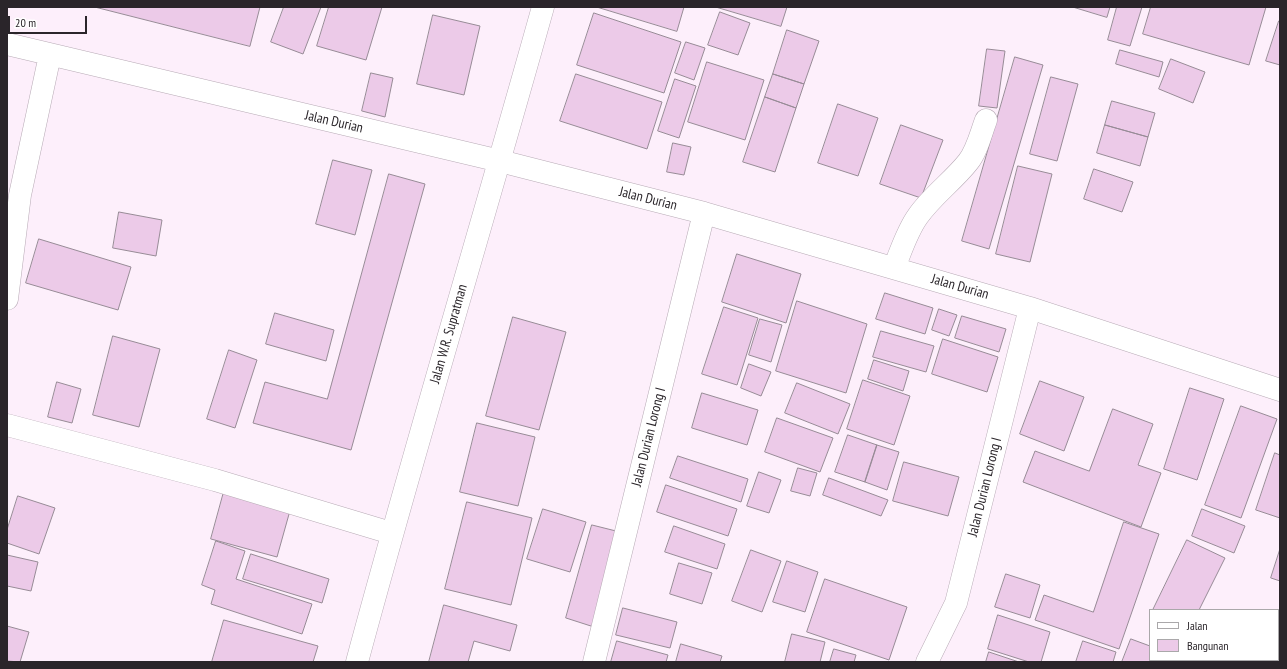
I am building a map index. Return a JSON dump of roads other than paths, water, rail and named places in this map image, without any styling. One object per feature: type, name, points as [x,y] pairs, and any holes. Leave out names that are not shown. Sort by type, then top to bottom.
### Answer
[{"type":"street","name":"Jalan W.R. Supratman","points":[[357,662],[392,533],[543,7]]},
{"type":"street","name":"Jalan Durian","points":[[7,44],[500,161],[704,213],[1030,308],[1280,390]]},
{"type":"street","points":[[7,299],[20,195],[50,54]]},
{"type":"street","points":[[894,268],[910,230],[918,216],[932,199],[969,161],[986,120]]},
{"type":"street","name":"Jalan Durian Lorong I","points":[[594,662],[704,213]]},
{"type":"street","name":"Jalan Durian Lorong I","points":[[927,662],[956,602],[1030,308]]},
{"type":"street","points":[[7,425],[215,480],[392,533]]}]
